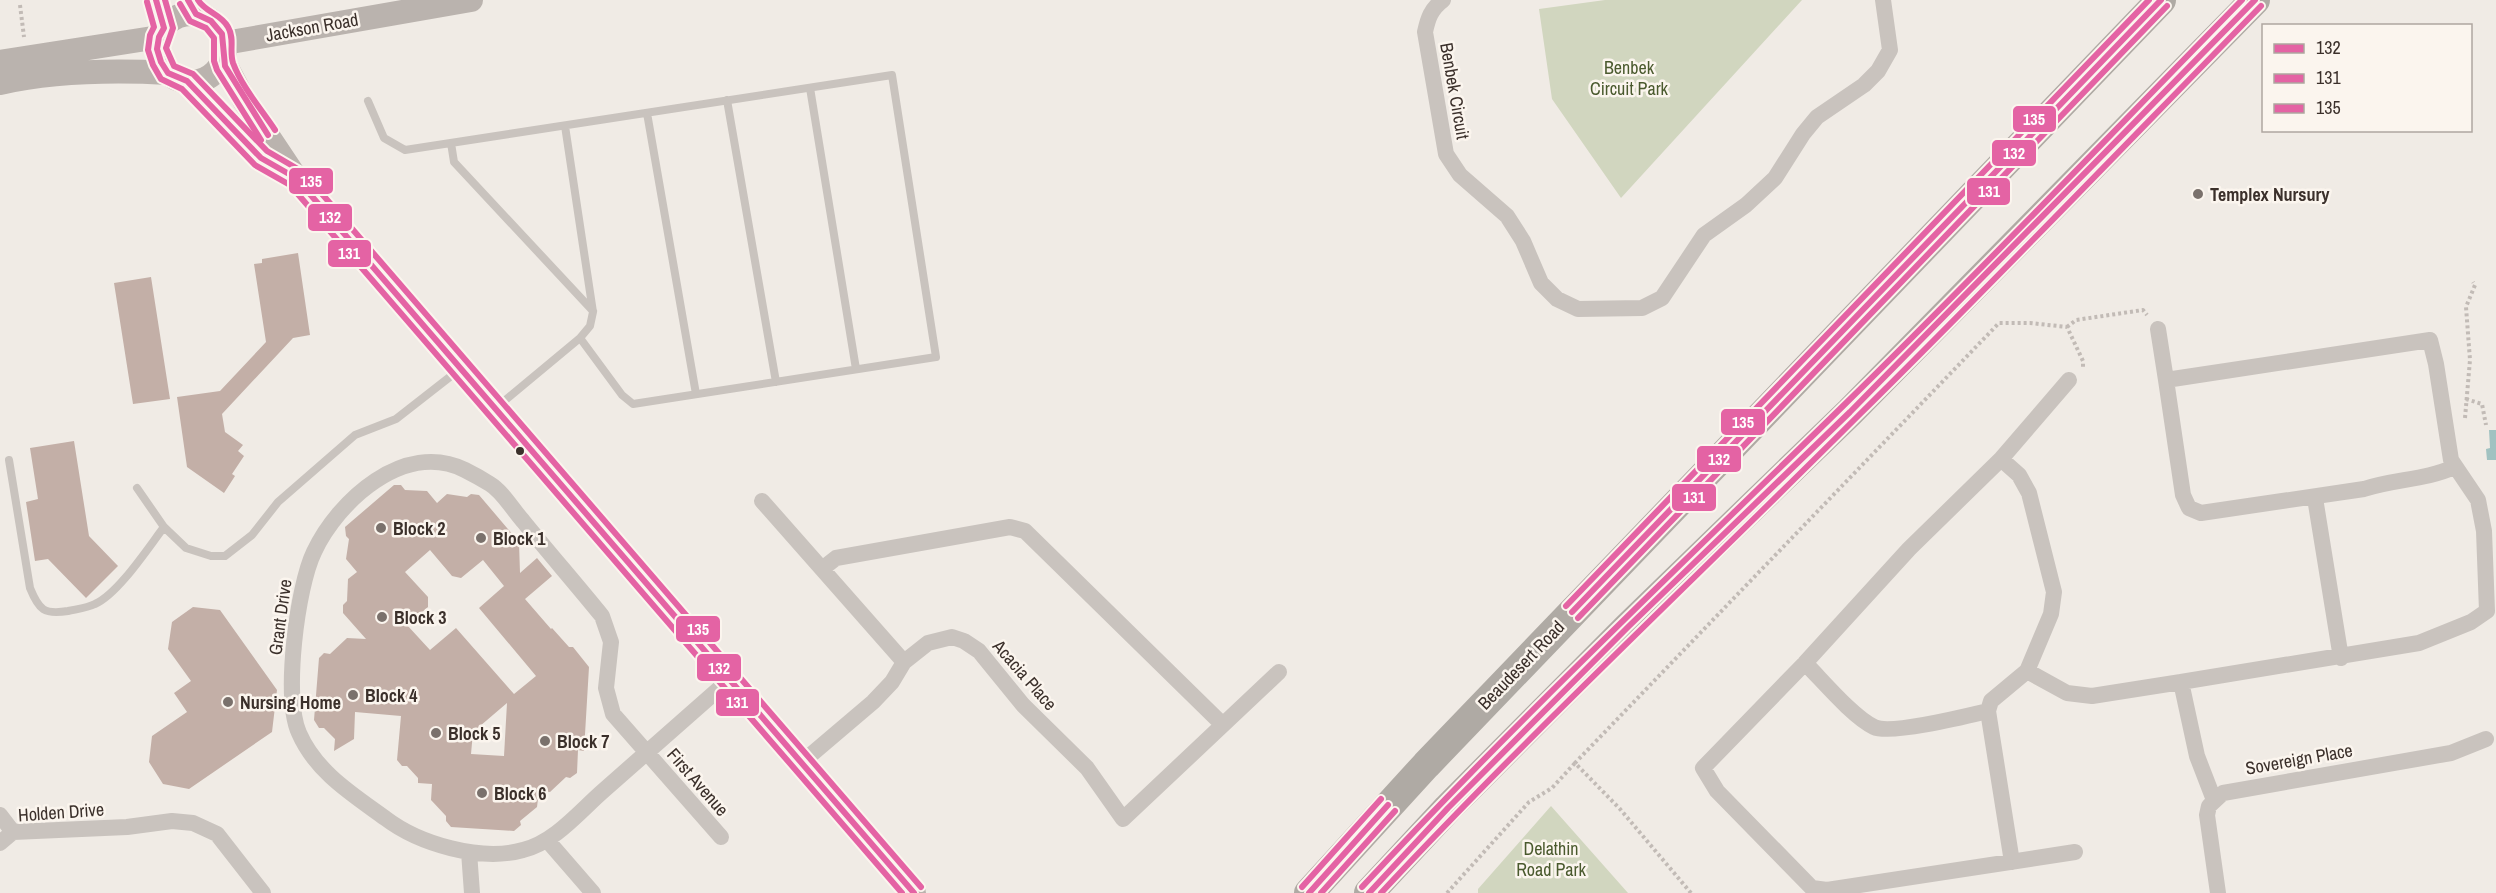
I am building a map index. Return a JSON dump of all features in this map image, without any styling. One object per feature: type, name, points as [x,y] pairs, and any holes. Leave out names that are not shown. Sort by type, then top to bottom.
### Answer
[{"type":"highway","name":"Beaudesert Road","points":[[1309,893],[1426,765],[2161,0]]},
{"type":"highway","points":[[1369,893],[1448,808],[1628,627],[1851,412],[2254,0]]},
{"type":"street","points":[[156,0],[162,32],[158,50],[161,62],[261,158],[296,178]]},
{"type":"street","name":"Jackson Road","points":[[224,52],[471,0]]},
{"type":"street","name":"Benbek Circuit","points":[[1434,2],[1425,32],[1446,154],[1460,175],[1507,216],[1523,241],[1532,266],[1541,282],[1557,299],[1578,309],[1642,309],[1662,298],[1704,235],[1746,205],[1775,178],[1803,134],[1817,117],[1864,85],[1878,71],[1890,50],[1883,0]]},
{"type":"street","points":[[10,61],[162,32],[178,16],[192,7],[210,19],[220,30],[224,52],[244,100],[296,178],[800,764],[914,893]]},
{"type":"street","points":[[0,83],[20,79],[122,71],[198,81],[217,70],[224,52]]},
{"type":"street","points":[[2158,329],[2183,495],[2189,508],[2202,513],[2315,498],[2364,489],[2387,481],[2442,473],[2454,468]]},
{"type":"street","points":[[2027,671],[2067,693],[2092,696],[2419,643],[2471,622],[2487,611],[2484,531],[2478,500],[2454,468],[2451,460],[2430,339],[2166,380]]},
{"type":"street","points":[[2069,380],[2001,459],[1910,549],[1805,663],[1703,768],[1718,791],[1812,888],[1827,890],[2075,852]]},
{"type":"street","points":[[2001,459],[2019,475],[2029,493],[2054,592],[2050,615],[2027,671],[1991,701],[1988,711],[2012,862]]},
{"type":"street","name":"Grant Drive","points":[[647,753],[613,714],[606,688],[611,642],[602,616],[492,485],[462,468],[433,462],[405,466],[381,477],[348,503],[332,521],[313,553],[301,589],[291,700],[298,732],[317,765],[336,782],[396,827],[445,847],[469,852],[504,854],[547,840],[647,753],[729,680]]},
{"type":"street","points":[[2315,498],[2341,657]]},
{"type":"street","points":[[762,501],[904,662]]},
{"type":"street","points":[[822,569],[836,558],[1010,527],[1025,531],[1223,725],[1279,672]]},
{"type":"street","name":"Acacia Place","points":[[800,764],[873,702],[892,682],[904,662],[928,643],[952,637],[964,641],[979,651],[1023,705],[1087,768],[1124,819],[1223,725]]},
{"type":"street","points":[[1805,663],[1861,718],[1875,728],[1893,729],[1988,711]]},
{"type":"street","points":[[2181,682],[2197,756],[2214,800],[2209,806],[2207,815],[2218,893]]},
{"type":"street","name":"Sovereign Place","points":[[2214,800],[2223,793],[2234,790],[2451,753],[2486,739]]},
{"type":"street","name":"First Avenue","points":[[647,753],[721,837]]},
{"type":"street","points":[[0,815],[7,837]]},
{"type":"street","name":"Holden Drive","points":[[7,837],[172,821],[193,823],[217,834],[263,893]]},
{"type":"street","points":[[547,840],[593,893]]},
{"type":"street","points":[[469,852],[472,893]]},
{"type":"lane","points":[[368,101],[384,138],[405,150],[892,75],[936,357],[633,404],[622,395],[580,338]]},
{"type":"lane","points":[[810,88],[856,369]]},
{"type":"lane","points":[[727,100],[776,382]]},
{"type":"lane","points":[[647,113],[696,394]]},
{"type":"lane","points":[[495,409],[580,338],[590,326],[593,312],[565,126]]},
{"type":"lane","points":[[451,143],[454,162],[593,312]]},
{"type":"lane","points":[[136,488],[164,527],[186,548],[211,556],[225,556],[252,535],[279,501],[355,435],[396,419],[460,369]]},
{"type":"lane","points":[[9,460],[30,588],[37,605],[54,613],[97,604],[124,580],[164,527]]},
{"type":"path","points":[[10,61],[24,39],[20,5]]},
{"type":"path","points":[[2465,423],[2470,360],[2466,307],[2475,285],[2473,282]]},
{"type":"path","points":[[1447,893],[1529,802],[1552,788],[2000,323],[2067,327],[2076,320],[2143,310],[2158,329]]},
{"type":"path","points":[[2067,327],[2083,361],[2084,369],[2069,380]]},
{"type":"path","points":[[2466,399],[2482,404],[2486,425]]},
{"type":"path","points":[[1575,763],[1620,809],[1691,893]]},
{"type":"green space","name":"Benbek Circuit Park","points":[[1605,0],[1802,0],[1621,198],[1552,99],[1539,9]]},
{"type":"green space","name":"Delathin Road Park","points":[[1551,806],[1628,893],[1478,893],[1478,889]]},
{"type":"water","points":[[2489,430],[2496,430],[2496,460],[2487,460],[2486,449],[2490,448]]},
{"type":"building","points":[[298,253],[310,335],[293,338],[222,414],[225,432],[243,445],[238,451],[244,456],[232,474],[235,476],[224,493],[187,467],[177,397],[220,391],[266,342],[254,264],[262,263],[262,259]]},
{"type":"building","points":[[151,277],[170,399],[133,404],[114,283]]},
{"type":"building","points":[[74,441],[89,536],[118,566],[86,598],[48,559],[35,561],[26,502],[38,499],[30,448]]},
{"type":"building","points":[[394,485],[401,485],[405,490],[427,491],[437,503],[447,494],[467,497],[471,494],[479,495],[519,542],[520,573],[537,558],[552,576],[525,599],[569,647],[573,647],[589,667],[584,751],[578,750],[577,773],[570,778],[566,777],[550,792],[539,791],[537,807],[520,821],[521,825],[514,831],[451,827],[446,821],[446,816],[431,800],[432,784],[418,783],[418,778],[407,766],[402,766],[397,760],[401,716],[355,712],[354,739],[334,751],[335,739],[324,728],[319,728],[314,720],[319,658],[324,653],[330,654],[347,638],[366,639],[343,613],[343,605],[347,601],[348,579],[357,572],[346,559],[349,539],[346,536],[345,527]],"holes":[[[430,550],[452,576],[461,578],[483,560],[504,586],[479,608],[536,676],[514,694],[456,628],[430,650],[407,625],[428,607],[428,597],[405,572]],[[507,703],[504,756],[471,754],[473,732]]]},
{"type":"building","name":"Nursing Home","points":[[193,607],[220,610],[277,690],[272,732],[189,789],[163,784],[149,762],[152,736],[187,712],[174,693],[191,681],[168,649],[172,622]]},
{"type":"transit line","name":"132","points":[[156,0],[164,28],[159,37],[157,49],[168,73],[187,81],[261,158],[296,178],[914,893]]},
{"type":"transit line","name":"135","points":[[165,0],[173,28],[166,48],[174,66],[193,74],[267,151],[303,172],[921,887]]},
{"type":"transit line","name":"132","points":[[188,0],[196,14],[211,21],[222,34],[225,66],[268,135]]},
{"type":"transit line","name":"135","points":[[198,0],[228,27],[231,36],[232,58],[237,72],[275,130]]},
{"type":"transit line","name":"135","points":[[1566,606],[2149,0]]},
{"type":"transit line","name":"132","points":[[1572,612],[2161,0]]},
{"type":"transit line","name":"135","points":[[1362,887],[1479,764],[1943,306],[2242,0]]},
{"type":"transit line","name":"132","points":[[1369,893],[1448,808],[1628,627],[1850,412],[2255,0]]},
{"type":"transit line","name":"131","points":[[147,2],[154,27],[150,35],[148,50],[161,79],[182,89],[255,165],[290,185],[902,893]]},
{"type":"transit line","name":"131","points":[[180,4],[190,21],[206,28],[214,38],[214,61],[217,70],[261,140]]},
{"type":"transit line","name":"131","points":[[1578,618],[2167,6]]},
{"type":"transit line","name":"131","points":[[1381,893],[1557,712],[1958,316],[2261,6]]},
{"type":"transit line","name":"135","points":[[1302,887],[1381,799]]},
{"type":"transit line","name":"132","points":[[1309,893],[1388,805]]},
{"type":"transit line","name":"131","points":[[1321,893],[1395,811]]},
{"type":"place","name":"Templex Nursury","points":[[2198,194]]},
{"type":"place","name":"Block 2","points":[[381,528]]},
{"type":"place","name":"Block 1","points":[[481,538]]},
{"type":"place","name":"Block 3","points":[[382,617]]},
{"type":"place","name":"Block 4","points":[[353,695]]},
{"type":"place","name":"Nursing Home","points":[[228,702]]},
{"type":"place","name":"Block 5","points":[[436,733]]},
{"type":"place","name":"Block 7","points":[[545,741]]},
{"type":"place","name":"Block 6","points":[[482,793]]}]
